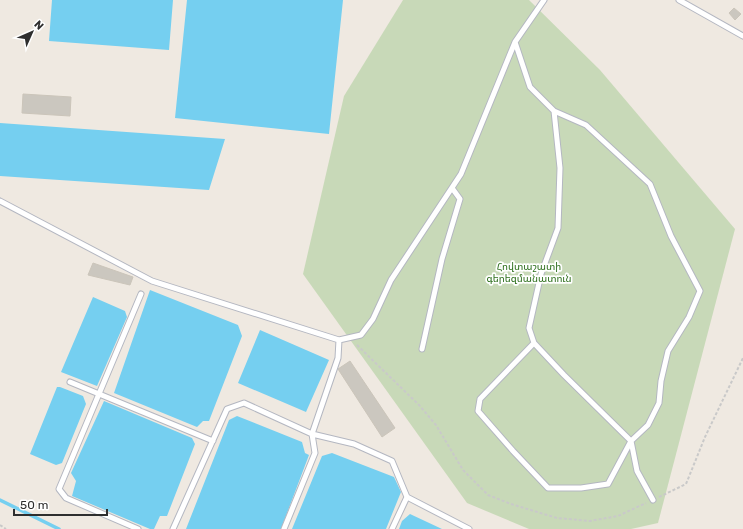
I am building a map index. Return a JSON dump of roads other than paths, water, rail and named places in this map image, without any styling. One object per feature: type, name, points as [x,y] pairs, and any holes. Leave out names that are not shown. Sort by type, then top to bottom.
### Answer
[{"type":"lane","points":[[0,201],[152,281],[338,340],[361,334],[373,319],[391,280],[461,174],[515,42],[544,0]]},
{"type":"lane","points":[[679,0],[743,36]]},
{"type":"lane","points":[[515,42],[530,87],[554,111],[586,125],[650,184],[671,236],[700,291],[689,317],[668,350],[661,381],[659,403],[648,425],[631,441],[608,484],[581,488],[548,488],[478,411],[480,399],[534,342]]},
{"type":"lane","points":[[554,111],[560,168],[558,228],[541,274],[529,328],[534,342],[564,375],[631,441],[637,471],[653,500]]},
{"type":"lane","points":[[422,349],[442,259],[460,199],[452,188]]},
{"type":"lane","points":[[138,529],[66,498],[59,489],[98,394],[142,294]]},
{"type":"lane","points":[[284,529],[316,453],[312,434],[338,358],[338,340]]},
{"type":"lane","points":[[70,382],[214,441]]},
{"type":"lane","points":[[173,529],[214,441],[227,409],[244,403],[312,434],[354,444],[392,461],[407,497],[469,529]]},
{"type":"lane","points":[[392,529],[407,497]]},
{"type":"water","points":[[52,0],[173,0],[169,50],[49,41]]},
{"type":"water","points":[[187,0],[343,0],[329,134],[175,118]]},
{"type":"water","points":[[0,123],[225,139],[209,190],[0,176]]},
{"type":"water","points":[[150,290],[238,325],[242,336],[209,421],[203,421],[197,427],[114,393]]},
{"type":"water","points":[[93,297],[125,311],[127,317],[97,386],[61,372]]},
{"type":"water","points":[[260,330],[329,360],[306,412],[238,383]]},
{"type":"water","points":[[57,387],[83,396],[86,404],[62,463],[56,465],[30,454]]},
{"type":"water","points":[[104,401],[192,438],[195,444],[167,516],[160,516],[154,529],[150,529],[72,496],[76,481],[71,473]]},
{"type":"water","points":[[237,416],[302,442],[305,453],[309,455],[281,529],[186,529],[229,420]]},
{"type":"water","points":[[332,453],[394,477],[401,492],[386,529],[292,529],[322,456]]},
{"type":"water","points":[[410,514],[442,529],[399,529],[402,521]]},
{"type":"waterway","points":[[0,500],[59,529]]},
{"type":"park label","name":"Հովտաշատի գերեզմանատուն","points":[[529,272]]}]
